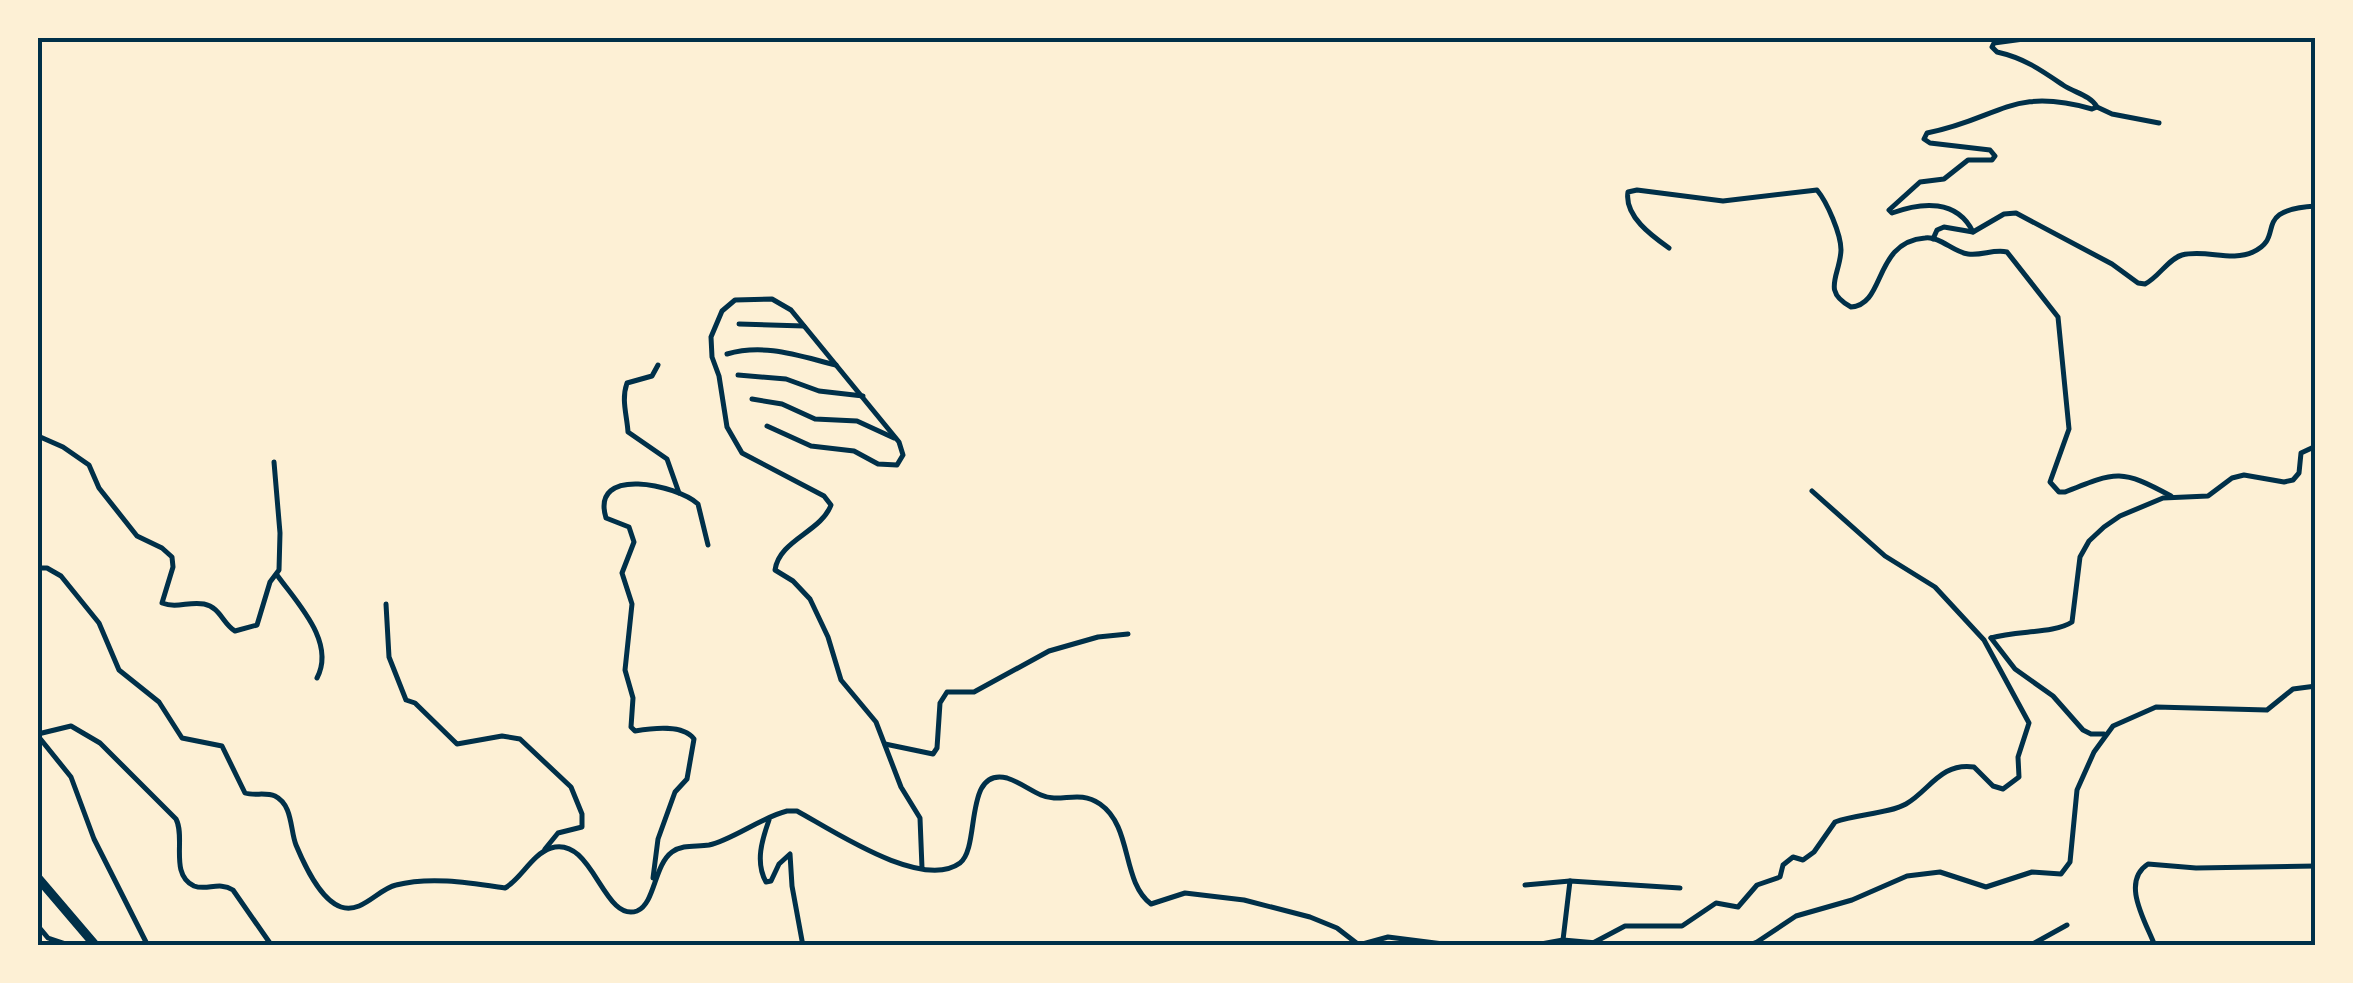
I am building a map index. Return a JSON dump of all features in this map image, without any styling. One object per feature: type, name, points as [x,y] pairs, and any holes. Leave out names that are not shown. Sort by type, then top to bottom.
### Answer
[{"type":"highway","points":[[38,878],[96,946]]},
{"type":"street","points":[[2031,38],[1994,43],[1992,47],[2038,66],[2112,114],[2159,123]]},
{"type":"street","points":[[2114,38],[2123,38]]},
{"type":"street","points":[[1973,232],[1954,211],[1927,204],[1888,212],[1920,182],[1944,179],[1968,160],[1992,160],[1995,156],[1990,150],[1930,144],[1925,140],[1926,134],[2028,100],[2065,102],[2092,110],[2097,107]]},
{"type":"street","points":[[1669,248],[1640,223],[1628,204],[1628,192],[1723,201],[1816,190],[1822,196],[1841,248],[1833,290],[1839,300],[1851,307],[1864,304],[1871,297],[1885,261],[1910,242],[1933,238],[1968,254],[2007,252],[2058,317],[2069,429],[2051,474],[2050,482],[2055,489],[2065,492],[2107,475],[2126,475],[2171,496],[2202,498],[2244,475],[2293,480],[2299,473],[2301,453],[2316,446]]},
{"type":"street","points":[[1933,238],[1944,227],[1973,232],[2004,214],[2016,213],[2145,284],[2181,255],[2242,256],[2258,251],[2268,238],[2275,216],[2288,208],[2316,206]]},
{"type":"street","points":[[767,426],[811,446],[854,452],[878,464],[892,466],[903,455],[897,439],[839,366],[778,301],[735,300],[727,304],[712,338],[712,358],[719,376],[726,427],[737,448],[824,496],[831,505],[826,515],[780,554],[775,570],[802,590],[818,611],[838,674],[872,716],[901,787],[920,818],[922,868]]},
{"type":"street","points":[[739,324],[804,326]]},
{"type":"street","points":[[727,354],[752,350],[789,352],[839,366]]},
{"type":"street","points":[[658,364],[652,376],[626,384],[622,400],[627,410],[628,432],[667,459],[680,492]]},
{"type":"street","points":[[738,375],[786,379],[819,392],[863,396]]},
{"type":"street","points":[[752,399],[782,404],[815,419],[857,421],[897,439]]},
{"type":"street","points":[[38,436],[89,465],[100,488],[138,536],[172,557],[173,567],[162,597],[164,604],[180,608],[204,604],[220,613],[230,630],[254,627],[260,620],[270,582],[277,574],[280,533],[274,462]]},
{"type":"street","points":[[652,886],[658,839],[675,792],[686,778],[694,740],[682,730],[636,731],[632,727],[633,698],[625,670],[632,604],[622,574],[634,542],[628,527],[608,520],[604,509],[610,494],[623,485],[648,483],[680,492],[698,504],[708,544]]},
{"type":"street","points":[[1812,491],[1885,556],[1935,587],[2015,669],[2052,696],[2083,730],[2104,734]]},
{"type":"street","points":[[1988,639],[2018,631],[2060,629],[2072,622],[2080,557],[2089,541],[2120,516],[2171,496]]},
{"type":"street","points":[[38,568],[62,576],[99,623],[119,670],[159,702],[182,738],[222,746],[245,792],[272,795],[282,802],[297,846],[324,896],[332,903],[347,908],[378,896],[390,886],[417,882],[505,888],[558,833],[582,826],[582,814],[571,787],[520,739],[502,736],[457,744],[416,703],[406,700],[390,657],[386,604]]},
{"type":"street","points":[[277,574],[319,639],[323,660],[317,678]]},
{"type":"street","points":[[885,744],[933,754],[937,748],[940,703],[945,694],[974,692],[1049,651],[1098,637],[1128,634]]},
{"type":"street","points":[[1591,944],[1625,926],[1682,926],[1716,903],[1738,907],[1752,888],[1780,878],[1788,860],[1810,856],[1835,822],[1902,806],[1939,774],[1974,767],[1993,786],[2004,789],[2012,785],[2019,777],[2018,757],[2029,723],[1988,639]]},
{"type":"street","points":[[1747,946],[1796,916],[1852,900],[1907,876],[1940,872],[1986,887],[2032,872],[2061,874],[2070,862],[2077,790],[2104,734],[2122,720],[2156,707],[2262,711],[2276,706],[2293,689],[2316,686]]},
{"type":"street","points":[[148,946],[94,840],[71,777],[38,735],[71,726],[100,743],[176,820],[181,830],[179,862],[189,882],[197,887],[224,884],[232,890],[272,946]]},
{"type":"street","points":[[544,851],[556,846],[574,852],[615,905],[628,912],[643,907],[664,860],[677,849],[714,844],[770,817],[797,811],[896,864],[946,867],[962,861],[969,846],[977,798],[984,786],[1001,777],[1048,798],[1081,796],[1104,806],[1123,839],[1141,894],[1156,906],[1185,893],[1244,900],[1286,909],[1337,928],[1355,944],[1388,937],[1459,946]]},
{"type":"street","points":[[770,817],[760,854],[762,876],[766,882],[771,881],[790,854],[803,946]]},
{"type":"street","points":[[2155,946],[2134,891],[2138,873],[2148,864],[2196,868],[2316,866]]},
{"type":"street","points":[[1563,940],[1570,881]]},
{"type":"street","points":[[1525,885],[1570,881],[1680,888]]},
{"type":"street","points":[[2029,946],[2067,924]]},
{"type":"street","points":[[38,926],[48,938],[72,946]]},
{"type":"street","points":[[1530,946],[1563,940],[1631,946]]}]
